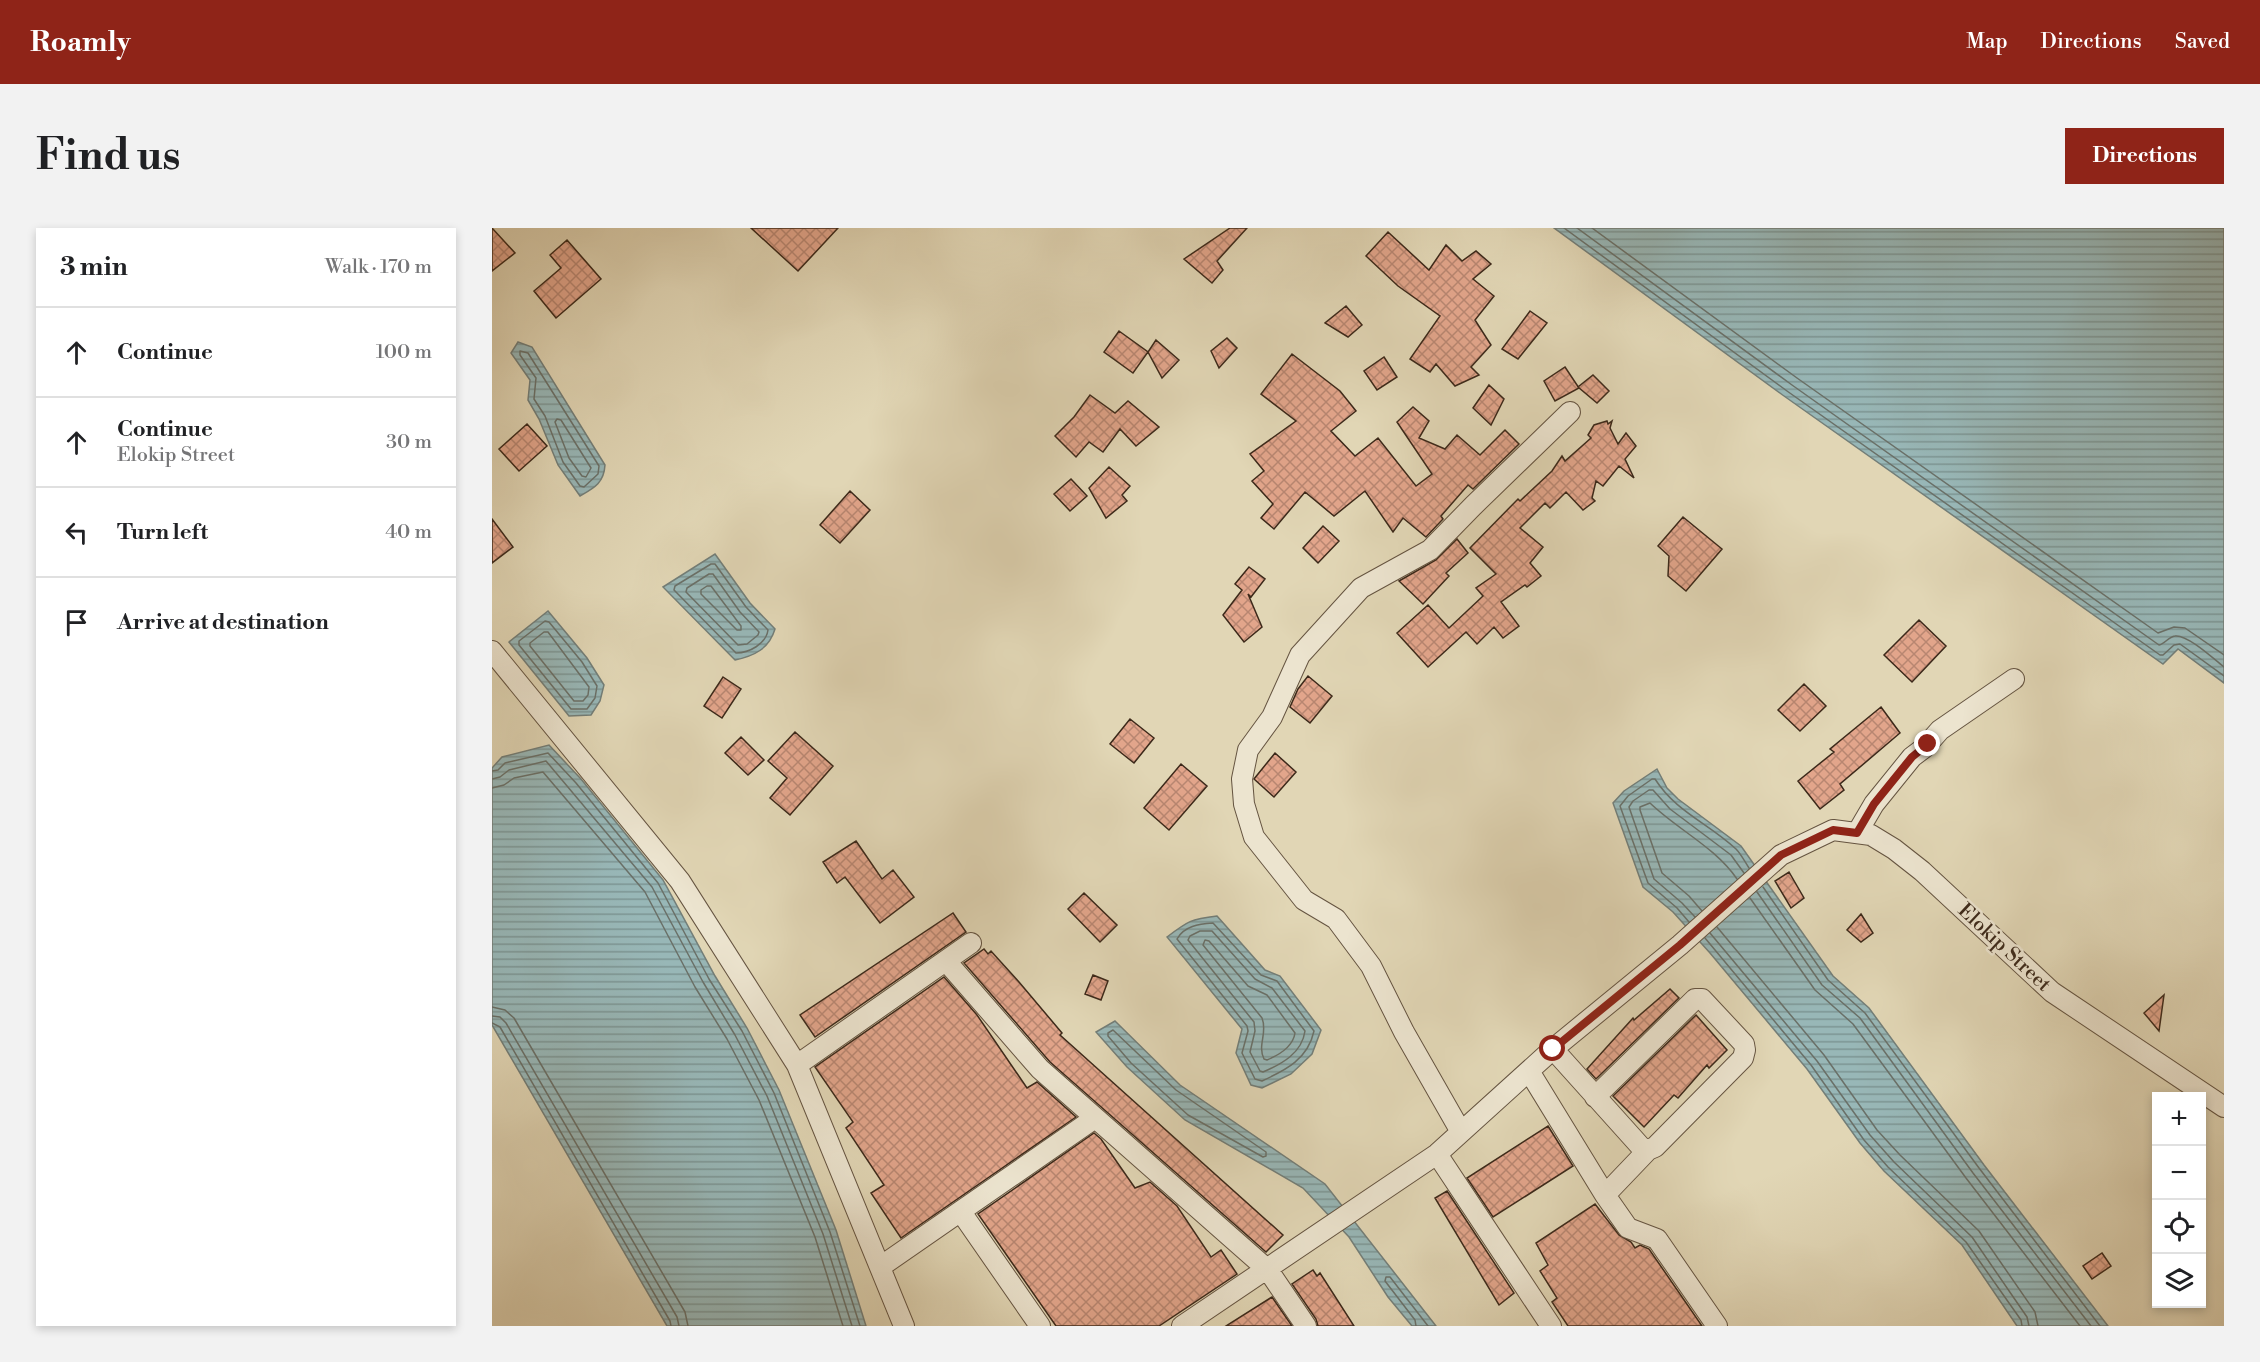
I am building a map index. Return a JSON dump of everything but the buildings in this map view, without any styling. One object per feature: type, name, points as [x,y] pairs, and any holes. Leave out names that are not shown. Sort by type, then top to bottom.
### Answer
[{"type":"street","points":[[1461,1132],[1404,1032],[1371,966],[1336,920],[1304,900],[1254,837],[1244,804],[1242,779],[1248,750],[1272,717],[1300,655],[1361,588],[1430,550],[1570,412]]},
{"type":"street","points":[[492,651],[680,881],[797,1065],[904,1326]]},
{"type":"street","points":[[1857,833],[1874,804],[1912,757],[1924,748],[1940,730],[2014,679]]},
{"type":"street","name":"Elokip Street","points":[[1182,1326],[1437,1154],[1553,1049],[1680,945],[1781,855],[1833,830],[1871,835],[1894,849],[1922,871],[2052,992],[2224,1107]]},
{"type":"street","points":[[797,1065],[971,943]]},
{"type":"street","points":[[946,961],[1040,1069],[1268,1270],[1306,1326]]},
{"type":"street","points":[[1595,1096],[1695,999],[1702,999],[1744,1044],[1743,1058],[1605,1195]]},
{"type":"street","points":[[1553,1049],[1641,1148],[1648,1150]]},
{"type":"street","points":[[1530,1071],[1605,1195],[1628,1228],[1657,1239],[1717,1326]]},
{"type":"street","points":[[880,1267],[1095,1118]]},
{"type":"street","points":[[1437,1154],[1551,1326]]},
{"type":"street","points":[[961,1212],[1040,1326]]},
{"type":"water","points":[[1554,228],[2224,228],[2224,683],[2178,649],[2163,664],[1784,396]]},
{"type":"water","points":[[518,342],[532,347],[605,465],[600,481],[580,496],[558,465],[539,419],[528,400],[530,380],[511,353]]},
{"type":"water","points":[[715,554],[750,603],[775,629],[765,647],[735,660],[663,587]]},
{"type":"water","points":[[548,611],[587,658],[604,685],[600,701],[591,715],[569,716],[509,642]]},
{"type":"water","points":[[549,745],[581,779],[663,880],[715,976],[747,1028],[779,1090],[836,1230],[866,1326],[667,1326],[492,1025],[492,768],[502,757]]},
{"type":"water","points":[[1657,769],[1667,788],[1678,799],[1741,846],[1833,976],[1869,1008],[1984,1165],[2108,1326],[2017,1326],[1962,1245],[1884,1171],[1860,1143],[1807,1069],[1710,953],[1673,912],[1643,887],[1613,803],[1624,791]]},
{"type":"water","points":[[1217,916],[1265,970],[1280,976],[1321,1030],[1312,1054],[1291,1074],[1262,1088],[1251,1085],[1236,1053],[1242,1029],[1167,937],[1190,922]]},
{"type":"water","points":[[1115,1021],[1180,1085],[1325,1184],[1436,1326],[1412,1326],[1388,1297],[1349,1237],[1303,1188],[1185,1120],[1127,1067],[1096,1032]]},
{"type":"route","points":[[1553,1049],[1680,945],[1781,855],[1833,830],[1857,833],[1874,804],[1912,757],[1928,744]]}]
